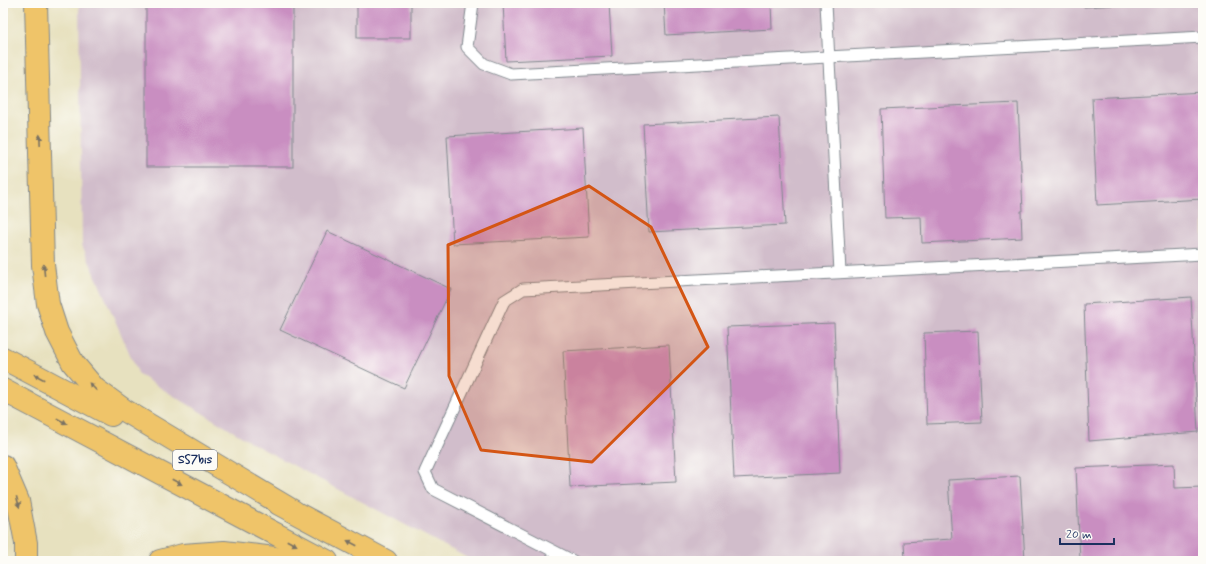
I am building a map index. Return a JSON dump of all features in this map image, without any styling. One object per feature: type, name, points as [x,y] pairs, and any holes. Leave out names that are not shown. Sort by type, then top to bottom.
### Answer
[{"type":"highway","points":[[36,3],[43,265],[48,304],[57,332],[73,363],[95,390],[124,410],[292,511]]},
{"type":"highway","name":"SS7bis","points":[[3,358],[386,561]]},
{"type":"highway","name":"SS7bis","points":[[3,390],[327,561]]},
{"type":"highway","points":[[3,466],[18,501],[26,543],[26,561]]},
{"type":"highway","points":[[160,561],[183,555],[224,552],[275,558],[284,561]]},
{"type":"lane","points":[[473,3],[467,47],[484,64],[511,74],[1203,37]]},
{"type":"lane","points":[[826,3],[840,272]]},
{"type":"lane","points":[[573,561],[433,489],[425,472],[504,301],[523,289],[1203,254]]},
{"type":"highlighted area","points":[[589,186],[651,227],[708,347],[592,462],[481,450],[449,376],[448,245]]},
{"type":"shaded area","points":[[79,3],[1203,3],[1203,561],[473,561],[259,447],[139,375],[82,245]]},
{"type":"building","points":[[146,3],[293,3],[293,167],[146,167]]},
{"type":"building","points":[[357,3],[411,3],[411,38],[357,38]]},
{"type":"building","points":[[503,3],[609,3],[612,56],[506,61]]},
{"type":"building","points":[[664,3],[771,3],[772,29],[666,35]]},
{"type":"building","points":[[1083,3],[1131,3],[1131,4],[1084,7]]},
{"type":"building","points":[[1203,92],[1203,199],[1097,205],[1092,98]]},
{"type":"building","points":[[1018,103],[1023,211],[1021,211],[1022,238],[922,243],[921,217],[885,218],[881,109]]},
{"type":"building","points":[[779,117],[785,225],[649,232],[643,124]]},
{"type":"building","points":[[583,128],[589,237],[453,244],[447,136]]},
{"type":"building","points":[[327,231],[451,289],[404,388],[280,330]]},
{"type":"building","points":[[1191,297],[1198,432],[1089,441],[1084,304]]},
{"type":"building","points":[[834,323],[840,473],[734,478],[727,327]]},
{"type":"building","points":[[978,331],[982,422],[927,424],[924,333]]},
{"type":"building","points":[[669,345],[676,482],[570,487],[563,351]]},
{"type":"building","points":[[1174,464],[1175,488],[1203,487],[1203,561],[1080,561],[1076,468]]},
{"type":"building","points":[[1020,476],[1025,561],[905,561],[904,542],[952,539],[948,480]]}]
